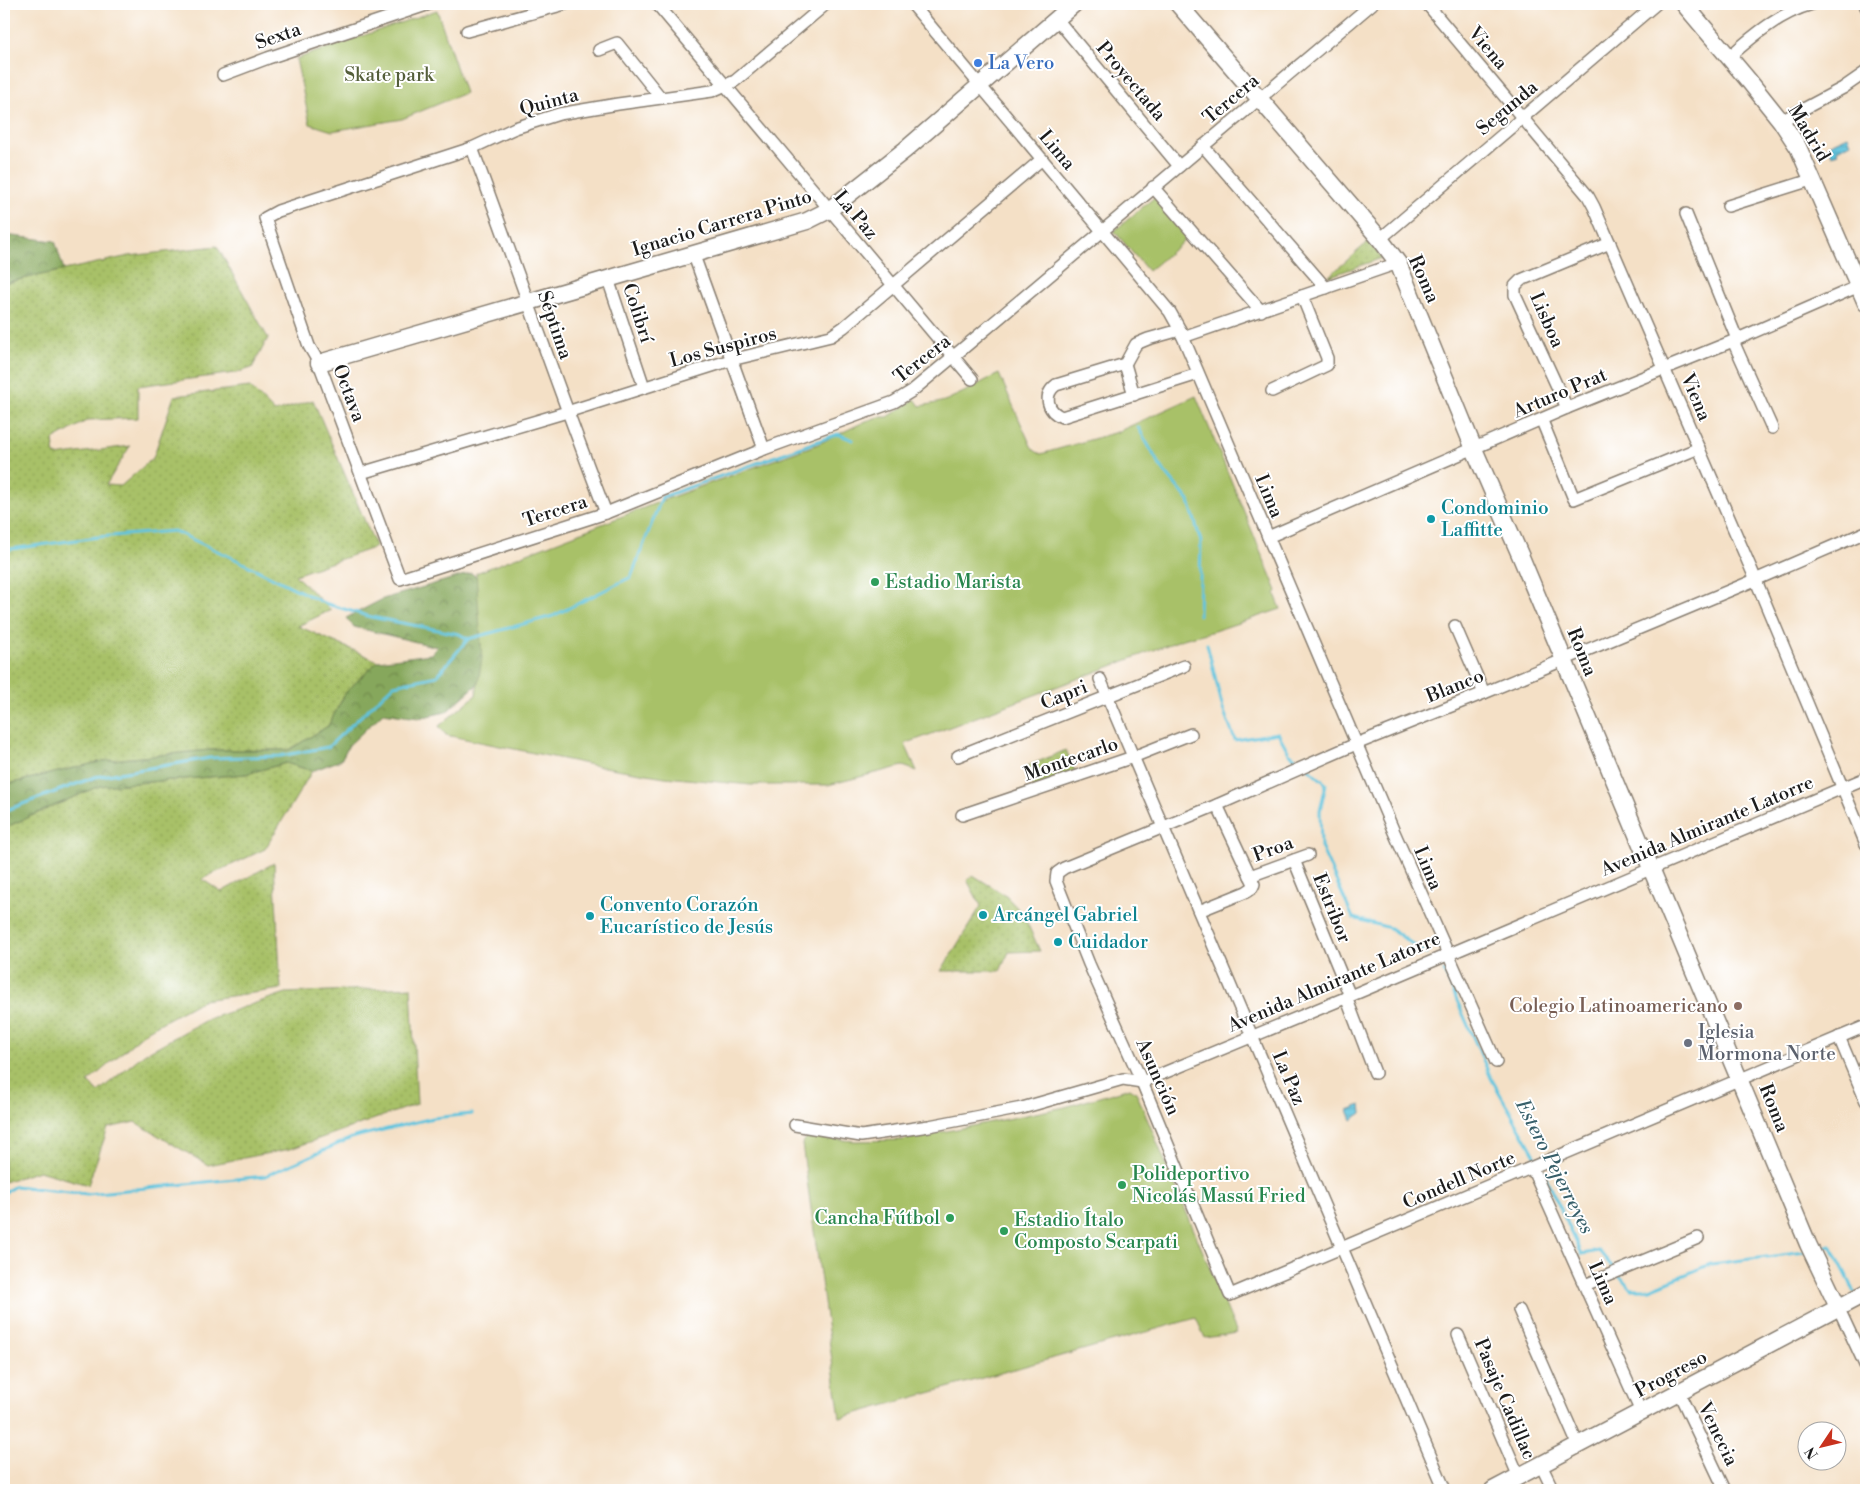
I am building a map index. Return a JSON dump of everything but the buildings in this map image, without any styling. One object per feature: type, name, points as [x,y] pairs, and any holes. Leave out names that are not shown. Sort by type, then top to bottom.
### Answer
[{"type":"street","name":"Sexta","points":[[224,75],[268,58],[428,4]]},
{"type":"street","points":[[467,31],[564,4]]},
{"type":"street","name":"La Paz","points":[[657,4],[972,379]]},
{"type":"street","name":"Quinta","points":[[265,218],[278,211],[472,148],[515,128],[559,114],[712,91],[735,81],[826,4]]},
{"type":"street","name":"Lima","points":[[912,4],[1170,312],[1182,334],[1446,954],[1453,963],[1496,1062]]},
{"type":"street","name":"Ignacio Carrera Pinto","points":[[319,363],[807,221],[829,210],[905,150],[1074,4]]},
{"type":"street","name":"Roma","points":[[1178,4],[1380,239],[1398,263],[1474,449],[1808,1244],[1844,1304],[1866,1368]]},
{"type":"street","name":"Tercera","points":[[400,579],[606,513],[764,448],[894,402],[912,391],[1372,4]]},
{"type":"street","name":"Viena","points":[[1427,4],[1588,196],[1699,448],[1866,844]]},
{"type":"street","name":"Segunda","points":[[1380,239],[1656,4]]},
{"type":"street","name":"Madrid","points":[[1684,4],[1781,121],[1798,147],[1863,284],[1866,302]]},
{"type":"street","points":[[1729,57],[1754,35],[1778,18],[1812,4]]},
{"type":"street","name":"Proyectada","points":[[1056,18],[1179,166]]},
{"type":"street","points":[[599,50],[617,43],[661,98]]},
{"type":"street","points":[[1781,121],[1834,93],[1866,72]]},
{"type":"street","points":[[1203,146],[1326,288]]},
{"type":"street","name":"Séptima","points":[[472,148],[530,303],[566,412],[606,513]]},
{"type":"street","name":"Los Suspiros","points":[[361,473],[732,360],[831,336],[1042,159]]},
{"type":"street","points":[[1728,206],[1814,179]]},
{"type":"street","points":[[1153,187],[1261,311]]},
{"type":"street","points":[[1686,214],[1735,340],[1772,428]]},
{"type":"street","name":"Octava","points":[[265,218],[309,346],[319,363],[400,579]]},
{"type":"street","name":"Lisboa","points":[[1567,408],[1515,295],[1516,286],[1520,280],[1610,243]]},
{"type":"street","points":[[693,254],[764,448]]},
{"type":"street","points":[[1198,374],[1062,417],[1056,415],[1051,410],[1048,402],[1050,389],[1056,385],[1124,364],[1136,344],[1148,339],[1182,334],[1261,311],[1398,263]]},
{"type":"street","name":"Colibrí","points":[[608,279],[644,387]]},
{"type":"street","name":"Arturo Prat","points":[[1268,537],[1567,408],[1735,340],[1863,284]]},
{"type":"street","points":[[1272,391],[1327,366],[1327,358],[1302,296]]},
{"type":"street","points":[[1124,364],[1134,395]]},
{"type":"street","points":[[1542,420],[1574,499],[1699,448]]},
{"type":"street","name":"Blanco","points":[[1056,872],[1217,805],[1356,744],[1484,693],[1866,532]]},
{"type":"street","points":[[1455,626],[1484,693]]},
{"type":"street","name":"Capri","points":[[958,756],[1184,666]]},
{"type":"street","name":"La Paz","points":[[1100,679],[1445,1490]]},
{"type":"street","name":"Montecarlo","points":[[962,815],[1133,757],[1191,734]]},
{"type":"street","name":"Avenida Almirante Latorre","points":[[795,1125],[861,1136],[929,1126],[1022,1108],[1123,1079],[1142,1082],[1866,778]]},
{"type":"street","points":[[1217,805],[1250,876]]},
{"type":"street","name":"Proa","points":[[1199,911],[1252,888],[1254,884],[1250,876],[1308,855]]},
{"type":"street","name":"Estribor","points":[[1294,860],[1348,997],[1375,1073]]},
{"type":"street","name":"Asunción","points":[[1056,872],[1056,881],[1089,964],[1142,1082],[1230,1295]]},
{"type":"street","name":"Condell Norte","points":[[1230,1295],[1866,1026]]},
{"type":"street","points":[[1839,1037],[1866,1102]]},
{"type":"street","name":"Lima","points":[[1538,1165],[1585,1285],[1641,1412]]},
{"type":"street","points":[[1585,1285],[1698,1238]]},
{"type":"street","name":"Progreso","points":[[1493,1490],[1866,1293]]},
{"type":"street","points":[[1519,1310],[1578,1445]]},
{"type":"street","name":"Pasaje Cadillac","points":[[1458,1335],[1519,1476]]},
{"type":"street","name":"Venecia","points":[[1679,1393],[1726,1490]]},
{"type":"street","points":[[1541,1465],[1553,1490]]},
{"type":"green space","name":"Skate park","points":[[437,10],[465,93],[402,119],[332,131],[310,124],[296,59]]},
{"type":"green space","points":[[1156,196],[1190,236],[1148,271],[1114,231]]},
{"type":"green space","points":[[4,235],[55,241],[64,270],[4,283]]},
{"type":"green space","points":[[1368,242],[1382,258],[1328,277]]},
{"type":"green space","points":[[217,246],[268,338],[252,368],[235,373],[138,386],[138,418],[88,420],[53,440],[55,456],[130,446],[106,485],[121,486],[153,458],[174,396],[250,387],[275,412],[313,400],[376,547],[295,575],[331,610],[298,626],[378,661],[346,692],[328,726],[289,750],[209,750],[103,761],[4,785],[4,283],[129,256]]},
{"type":"green space","name":"Estadio Marista","points":[[999,374],[1031,446],[1041,454],[1117,432],[1196,396],[1277,591],[1275,594],[1281,609],[1183,639],[905,744],[917,771],[903,766],[828,785],[751,785],[665,777],[592,765],[446,735],[439,726],[476,695],[482,658],[476,573],[669,498],[818,444],[866,421],[878,417],[888,417],[915,399],[920,406],[944,401]]},
{"type":"green space","points":[[471,573],[509,601],[480,682],[446,712],[419,718],[383,713],[349,745],[341,760],[312,771],[286,763],[246,774],[99,786],[4,828],[4,785],[103,761],[209,750],[289,750],[328,726],[346,692],[378,661],[431,654],[437,647],[354,627],[346,618],[383,599]]},
{"type":"green space","points":[[1066,750],[1077,776],[1036,793],[1025,767]]},
{"type":"green space","points":[[286,763],[312,771],[265,849],[202,879],[221,892],[274,863],[281,989],[203,1000],[148,1030],[88,1082],[98,1092],[144,1054],[208,1019],[286,993],[411,987],[417,1104],[290,1149],[208,1165],[135,1122],[108,1128],[88,1185],[39,1171],[4,1182],[4,828],[99,786],[246,774]]},
{"type":"green space","points":[[973,875],[1005,895],[1023,914],[1040,951],[1009,952],[1000,971],[941,971],[981,906],[967,880]]},
{"type":"green space","name":"Estadio Ítalo Composto Scarpati","points":[[1130,1088],[1136,1092],[1237,1333],[1205,1338],[1196,1318],[840,1418],[802,1144],[807,1137],[855,1141],[903,1140],[1065,1107]]},
{"type":"water","points":[[1848,136],[1851,143],[1837,150],[1838,153],[1832,155],[1828,145]]},
{"type":"water","points":[[1361,1105],[1362,1113],[1352,1120],[1348,1110]]},
{"type":"waterway","name":"Estero Pejerreyes","points":[[1138,427],[1160,466],[1189,501],[1201,542],[1199,615]]},
{"type":"waterway","points":[[4,811],[95,777],[210,758],[280,756],[328,747],[394,685],[437,676],[468,639],[553,616],[631,577],[662,497],[838,434],[853,440]]},
{"type":"waterway","points":[[4,550],[98,537],[174,531],[324,603],[371,617],[459,634],[468,639]]},
{"type":"waterway","name":"Estero Pejerreyes","points":[[1207,644],[1223,709],[1235,740],[1278,733],[1289,753],[1303,764]]},
{"type":"waterway","name":"Estero Pejerreyes","points":[[1308,768],[1326,784],[1320,811],[1321,847],[1353,918],[1390,928],[1426,954]]},
{"type":"waterway","name":"Estero Pejerreyes","points":[[1444,971],[1491,1078],[1536,1157],[1582,1254],[1599,1251],[1615,1270]]},
{"type":"waterway","points":[[4,1193],[15,1186],[87,1194],[265,1176],[354,1137],[433,1118],[472,1114]]},
{"type":"waterway","name":"Estero Pejerreyes","points":[[1816,1249],[1831,1245],[1855,1292]]},
{"type":"waterway","name":"Estero Pejerreyes","points":[[1619,1275],[1631,1289],[1650,1289],[1711,1264],[1805,1252]]},
{"type":"place","name":"La Vero","points":[[978,63]]},
{"type":"place","name":"Condominio Laffitte","points":[[1431,519]]},
{"type":"place","name":"Estadio Marista","points":[[875,582]]},
{"type":"place","name":"Arcángel Gabriel","points":[[983,915]]},
{"type":"place","name":"Convento Corazón Eucarístico de Jesús","points":[[590,916]]},
{"type":"place","name":"Cuidador","points":[[1058,942]]},
{"type":"place","name":"Colegio Latinoamericano","points":[[1738,1006]]},
{"type":"place","name":"Iglesia Mormona Norte","points":[[1688,1043]]},
{"type":"place","name":"Polideportivo Nicolás Massú Fried","points":[[1122,1185]]},
{"type":"place","name":"Cancha Fútbol","points":[[950,1218]]},
{"type":"place","name":"Estadio Ítalo Composto Scarpati","points":[[1004,1231]]}]
